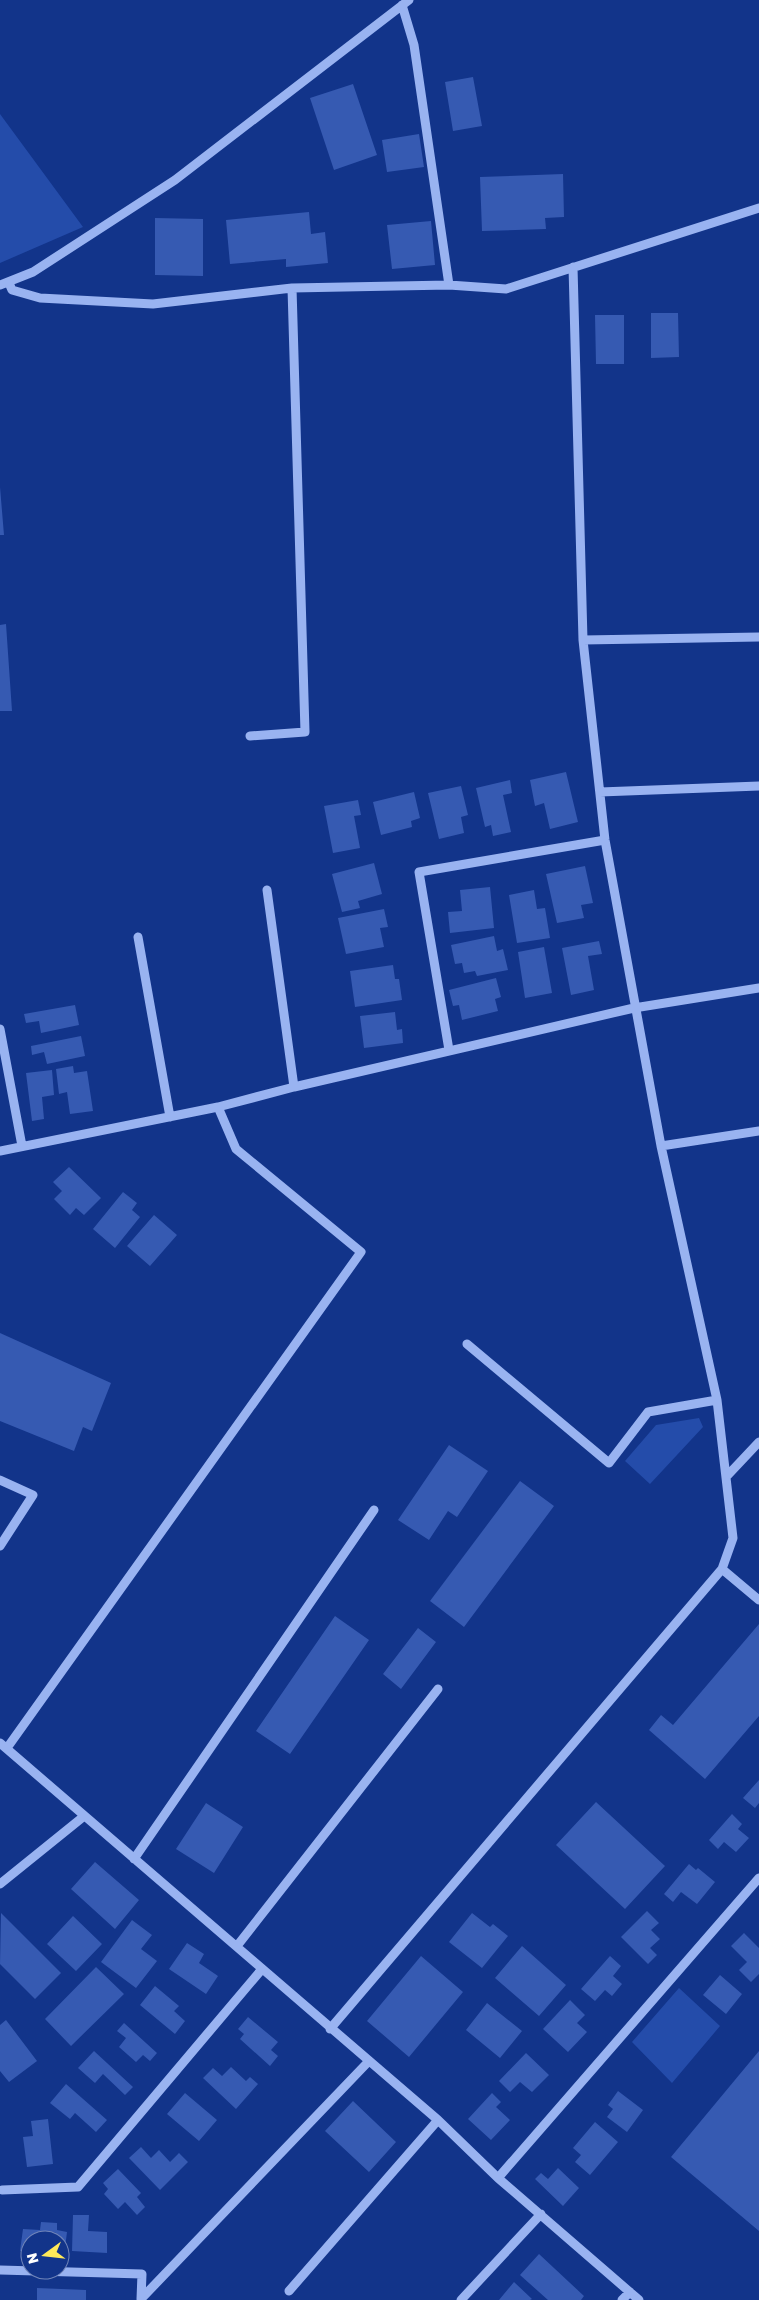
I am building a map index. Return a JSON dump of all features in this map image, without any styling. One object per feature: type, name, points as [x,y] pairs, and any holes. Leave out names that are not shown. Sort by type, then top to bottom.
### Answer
[{"type":"street","points":[[449,285],[414,45],[406,3],[175,180],[33,272],[5,284],[12,290],[40,298],[153,304],[292,288],[449,285],[506,289],[759,208]]},
{"type":"street","points":[[330,2030],[722,1569],[733,1538],[717,1400],[661,1146],[634,1008],[605,840],[582,640],[573,267]]},
{"type":"street","points":[[250,736],[305,732],[292,288]]},
{"type":"street","points":[[582,640],[759,637]]},
{"type":"street","points":[[600,792],[759,786]]},
{"type":"street","points":[[449,1050],[419,872],[605,840]]},
{"type":"street","points":[[267,890],[294,1087]]},
{"type":"street","points":[[138,937],[170,1117]]},
{"type":"street","points":[[0,1151],[218,1108],[294,1087],[634,1008],[759,988]]},
{"type":"street","points":[[0,1029],[22,1146]]},
{"type":"street","points":[[218,1108],[236,1149],[361,1252],[3,1746],[83,1817],[237,1946],[330,2030],[438,2120],[498,2178],[639,2300]]},
{"type":"street","points":[[661,1146],[759,1131]]},
{"type":"street","points":[[467,1344],[609,1463],[648,1412],[717,1400]]},
{"type":"street","points":[[727,1476],[759,1442]]},
{"type":"street","points":[[0,1480],[32,1495],[0,1546]]},
{"type":"street","points":[[134,1859],[374,1510]]},
{"type":"street","points":[[722,1569],[759,1600]]},
{"type":"street","points":[[237,1946],[438,1689]]},
{"type":"street","points":[[0,1884],[83,1817]]},
{"type":"street","points":[[498,2178],[759,1878]]},
{"type":"street","points":[[2,2190],[78,2187],[262,1969]]},
{"type":"street","points":[[141,2300],[369,2062]]},
{"type":"street","points":[[288,2292],[438,2120]]},
{"type":"street","points":[[461,2300],[541,2214]]},
{"type":"street","points":[[0,2270],[142,2274],[141,2300]]},
{"type":"street","points":[[622,2300],[630,2292]]},
{"type":"shaded area","points":[[0,114],[83,227],[0,263]]},
{"type":"shaded area","points":[[699,1418],[703,1427],[650,1484],[625,1461],[656,1425]]},
{"type":"shaded area","points":[[679,1988],[720,2026],[672,2083],[632,2042]]},
{"type":"building","points":[[473,77],[482,126],[453,131],[445,82]]},
{"type":"building","points":[[353,84],[377,155],[334,170],[310,98]]},
{"type":"building","points":[[419,134],[424,167],[387,172],[382,140]]},
{"type":"building","points":[[563,174],[564,217],[545,218],[546,229],[482,231],[480,177]]},
{"type":"building","points":[[309,212],[311,234],[325,232],[328,263],[286,267],[286,259],[230,264],[226,220]]},
{"type":"building","points":[[155,218],[203,219],[203,276],[155,275]]},
{"type":"building","points":[[431,221],[435,265],[392,269],[387,225]]},
{"type":"building","points":[[651,313],[678,313],[679,357],[651,358]]},
{"type":"building","points":[[595,315],[624,315],[624,364],[596,364]]},
{"type":"building","points":[[0,487],[4,535],[0,535]]},
{"type":"building","points":[[6,624],[12,711],[0,711],[0,625]]},
{"type":"building","points":[[566,772],[578,822],[550,829],[544,803],[535,806],[530,780]]},
{"type":"building","points":[[510,780],[512,793],[503,795],[511,832],[493,836],[491,825],[485,827],[476,788]]},
{"type":"building","points":[[461,786],[468,815],[461,817],[464,833],[439,839],[428,793]]},
{"type":"building","points":[[414,792],[420,818],[411,821],[412,827],[381,835],[373,802]]},
{"type":"building","points":[[358,800],[361,815],[354,816],[360,848],[333,853],[324,806]]},
{"type":"building","points":[[374,863],[382,894],[358,901],[360,908],[342,912],[332,874]]},
{"type":"building","points":[[585,866],[593,903],[581,905],[584,918],[557,923],[546,874]]},
{"type":"building","points":[[490,887],[494,928],[450,933],[448,912],[462,911],[460,890]]},
{"type":"building","points":[[534,890],[537,909],[545,908],[550,938],[517,943],[509,895]]},
{"type":"building","points":[[384,909],[388,927],[380,928],[384,947],[346,954],[338,918]]},
{"type":"building","points":[[494,936],[497,951],[503,949],[508,970],[477,976],[475,971],[464,973],[462,963],[455,964],[451,945]]},
{"type":"building","points":[[599,941],[602,954],[588,956],[594,990],[571,995],[562,948]]},
{"type":"building","points":[[544,947],[552,993],[525,998],[518,952]]},
{"type":"building","points":[[393,965],[395,979],[399,979],[402,1000],[355,1007],[350,971]]},
{"type":"building","points":[[496,978],[501,997],[495,999],[498,1011],[462,1020],[459,1005],[453,1006],[449,990]]},
{"type":"building","points":[[75,1005],[79,1025],[41,1033],[39,1021],[26,1023],[24,1014]]},
{"type":"building","points":[[395,1012],[397,1030],[402,1029],[403,1043],[364,1048],[360,1016]]},
{"type":"building","points":[[81,1036],[85,1056],[47,1064],[44,1052],[32,1055],[31,1046]]},
{"type":"building","points":[[73,1066],[74,1073],[87,1071],[93,1111],[70,1114],[67,1092],[59,1094],[56,1069]]},
{"type":"building","points":[[52,1070],[54,1095],[42,1097],[44,1119],[32,1121],[26,1073]]},
{"type":"building","points":[[69,1167],[101,1198],[84,1215],[76,1208],[70,1215],[54,1199],[62,1191],[53,1182]]},
{"type":"building","points":[[123,1192],[137,1203],[132,1210],[140,1217],[115,1248],[93,1229]]},
{"type":"building","points":[[154,1215],[177,1235],[150,1266],[127,1246]]},
{"type":"building","points":[[0,1333],[111,1383],[92,1431],[83,1427],[74,1451],[0,1421]]},
{"type":"building","points":[[449,1445],[488,1471],[457,1517],[448,1511],[429,1540],[398,1520]]},
{"type":"building","points":[[520,1481],[554,1506],[464,1627],[430,1601]]},
{"type":"building","points":[[335,1616],[369,1640],[290,1754],[256,1731]]},
{"type":"building","points":[[759,1624],[759,1716],[705,1779],[649,1730],[661,1715],[673,1725]]},
{"type":"building","points":[[418,1628],[436,1642],[401,1689],[383,1674]]},
{"type":"building","points":[[759,1780],[759,1803],[755,1808],[743,1798]]},
{"type":"building","points":[[596,1802],[665,1866],[625,1909],[556,1845]]},
{"type":"building","points":[[206,1803],[243,1827],[214,1873],[176,1849]]},
{"type":"building","points":[[732,1814],[742,1824],[738,1829],[749,1838],[736,1852],[724,1842],[718,1849],[709,1840]]},
{"type":"building","points":[[95,1862],[139,1900],[115,1929],[71,1889]]},
{"type":"building","points":[[689,1864],[696,1870],[698,1868],[715,1882],[697,1904],[681,1892],[673,1902],[664,1894]]},
{"type":"building","points":[[647,1911],[659,1923],[651,1930],[660,1939],[650,1948],[657,1955],[648,1964],[621,1937]]},
{"type":"building","points":[[1,1913],[61,1973],[35,1999],[0,1964]]},
{"type":"building","points":[[472,1913],[490,1927],[493,1924],[508,1936],[482,1968],[449,1942]]},
{"type":"building","points":[[73,1916],[102,1944],[76,1971],[47,1944]]},
{"type":"building","points":[[132,1920],[152,1935],[141,1949],[157,1961],[136,1988],[101,1962]]},
{"type":"building","points":[[744,1933],[759,1948],[759,1974],[751,1982],[739,1970],[747,1962],[731,1946]]},
{"type":"building","points":[[187,1943],[204,1954],[199,1963],[218,1976],[206,1994],[169,1969]]},
{"type":"building","points":[[522,1946],[566,1985],[539,2016],[495,1978]]},
{"type":"building","points":[[421,1956],[463,1992],[409,2057],[367,2021]]},
{"type":"building","points":[[610,1956],[621,1966],[613,1976],[622,1984],[612,1996],[605,1990],[595,2001],[581,1989]]},
{"type":"building","points":[[96,1967],[124,1994],[71,2046],[45,2019]]},
{"type":"building","points":[[720,1975],[742,1994],[726,2014],[703,1995]]},
{"type":"building","points":[[155,1986],[179,2006],[174,2011],[185,2021],[175,2034],[140,2005]]},
{"type":"building","points":[[570,2000],[585,2015],[577,2023],[587,2032],[568,2052],[543,2029]]},
{"type":"building","points":[[487,2003],[522,2031],[500,2058],[466,2030]]},
{"type":"building","points":[[248,2017],[278,2042],[271,2050],[278,2056],[270,2066],[240,2039],[244,2034],[238,2029]]},
{"type":"building","points":[[6,2020],[37,2061],[9,2082],[0,2071],[0,2025]]},
{"type":"building","points":[[124,2023],[157,2053],[150,2061],[143,2055],[136,2062],[119,2047],[126,2038],[117,2031]]},
{"type":"building","points":[[94,2051],[133,2087],[125,2095],[103,2074],[95,2083],[78,2068]]},
{"type":"building","points":[[759,2051],[759,2231],[671,2157]]},
{"type":"building","points":[[526,2053],[549,2075],[532,2092],[520,2082],[510,2092],[499,2081]]},
{"type":"building","points":[[231,2067],[246,2081],[250,2077],[258,2084],[236,2109],[203,2078],[213,2068],[222,2076]]},
{"type":"building","points":[[66,2084],[107,2120],[96,2132],[75,2113],[70,2119],[50,2103]]},
{"type":"building","points":[[618,2091],[643,2110],[627,2132],[607,2117],[613,2109],[608,2105]]},
{"type":"building","points":[[185,2093],[217,2120],[199,2141],[167,2114]]},
{"type":"building","points":[[492,2093],[501,2102],[496,2107],[510,2120],[491,2140],[468,2119]]},
{"type":"building","points":[[353,2101],[396,2142],[369,2172],[325,2131]]},
{"type":"building","points":[[48,2119],[53,2164],[27,2167],[23,2137],[33,2136],[31,2121]]},
{"type":"building","points":[[595,2122],[618,2142],[590,2175],[575,2162],[581,2155],[573,2148]]},
{"type":"building","points":[[141,2147],[151,2158],[159,2150],[170,2162],[179,2153],[188,2162],[160,2190],[129,2158]]},
{"type":"building","points":[[558,2168],[579,2188],[563,2206],[535,2179],[541,2173],[548,2179]]},
{"type":"building","points":[[118,2169],[141,2193],[137,2197],[145,2207],[137,2215],[125,2202],[118,2209],[104,2194],[108,2189],[103,2183]]},
{"type":"building","points":[[73,2215],[89,2215],[88,2231],[107,2232],[107,2253],[72,2251]]},
{"type":"building","points":[[41,2222],[57,2223],[57,2230],[40,2230]]},
{"type":"building","points":[[539,2254],[584,2296],[581,2300],[548,2300],[520,2275]]},
{"type":"building","points":[[514,2282],[532,2299],[499,2300]]},
{"type":"building","points":[[37,2288],[86,2290],[86,2300],[37,2300]]}]
